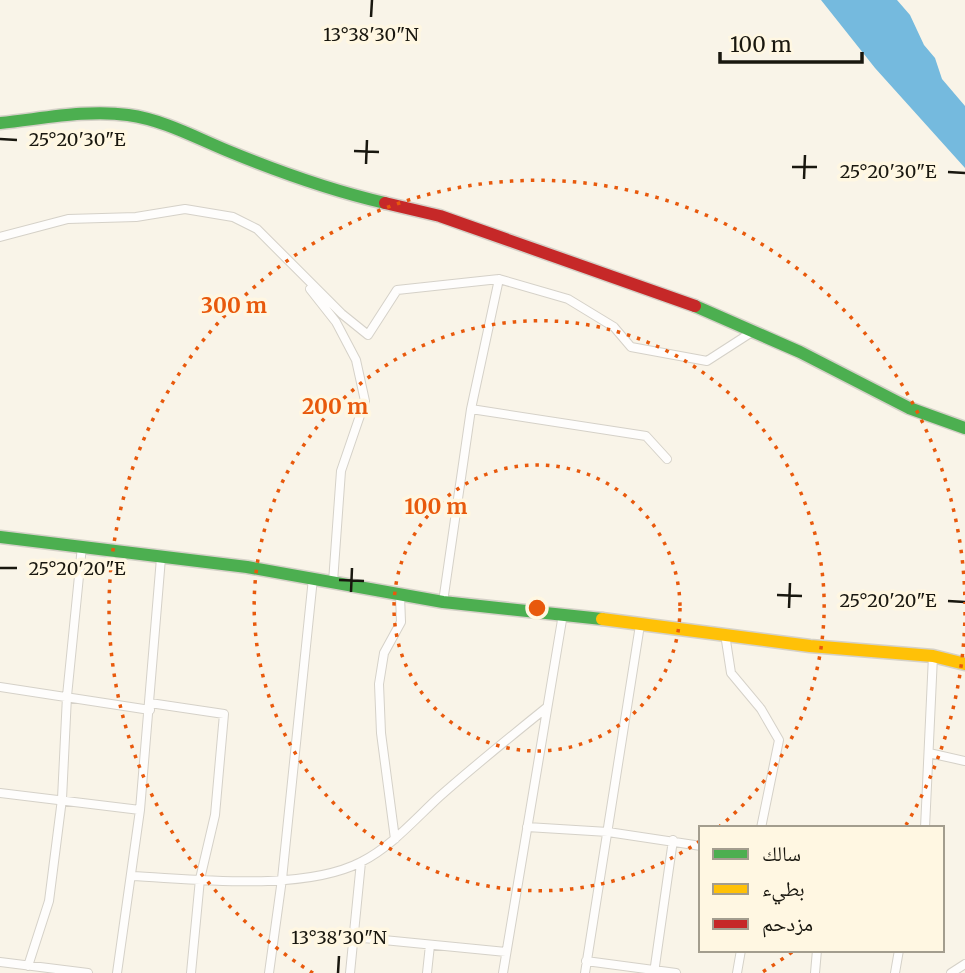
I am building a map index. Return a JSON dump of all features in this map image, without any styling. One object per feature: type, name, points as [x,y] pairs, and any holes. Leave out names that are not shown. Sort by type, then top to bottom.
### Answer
[{"type":"street","points":[[0,124],[98,114],[127,115],[163,123],[235,154],[339,192],[440,216],[682,300],[800,352],[908,408],[965,428]]},
{"type":"street","points":[[0,237],[68,219],[136,217],[186,209],[206,210],[233,217],[257,229],[342,314],[368,335],[397,290],[499,279],[568,299],[614,327],[631,347],[707,361],[752,332]]},
{"type":"street","points":[[293,267],[336,322],[356,360],[365,401],[341,471],[334,582]]},
{"type":"street","points":[[443,602],[471,409],[499,279]]},
{"type":"street","points":[[471,409],[646,436],[667,459]]},
{"type":"street","points":[[0,537],[313,578],[443,602],[563,614],[810,646],[933,656],[965,664]]},
{"type":"street","points":[[28,966],[49,901],[62,799],[67,696],[82,547]]},
{"type":"street","points":[[117,973],[140,810],[161,558]]},
{"type":"street","points":[[269,973],[282,879],[313,578]]},
{"type":"street","points":[[395,839],[381,733],[379,676],[384,653],[401,622],[400,595]]},
{"type":"street","points":[[503,973],[563,614]]},
{"type":"street","points":[[585,973],[640,625]]},
{"type":"street","points":[[724,634],[731,673],[761,709],[779,740],[761,826]]},
{"type":"street","points":[[925,826],[933,656]]},
{"type":"street","points":[[0,687],[223,714],[215,815],[200,879],[191,973]]},
{"type":"street","points":[[132,876],[282,879],[339,870],[361,862],[395,839],[546,708]]},
{"type":"street","points":[[929,753],[965,761]]},
{"type":"street","points":[[0,793],[140,810]]},
{"type":"street","points":[[527,827],[608,832],[699,846]]},
{"type":"street","points":[[654,971],[673,840]]},
{"type":"street","points":[[350,973],[361,862]]},
{"type":"street","points":[[353,937],[506,952]]},
{"type":"street","points":[[427,973],[430,945]]},
{"type":"street","points":[[737,973],[741,952]]},
{"type":"street","points":[[815,973],[817,952]]},
{"type":"street","points":[[895,973],[900,952]]},
{"type":"street","points":[[586,961],[676,973]]},
{"type":"street","points":[[0,962],[88,973]]},
{"type":"street","points":[[951,973],[965,964]]},
{"type":"water","points":[[821,0],[897,0],[910,15],[924,45],[935,58],[942,79],[965,106],[965,168],[875,68]]},
{"type":"traffic: fast","points":[[0,123],[96,113],[142,117],[289,174],[385,203]]},
{"type":"traffic: fast","points":[[695,306],[800,352],[909,408],[965,428]]},
{"type":"traffic: fast","points":[[0,537],[247,567],[443,602],[602,619]]},
{"type":"traffic: slow","points":[[602,619],[810,646],[933,656],[965,664]]},
{"type":"traffic: jam","points":[[385,203],[440,216],[695,306]]}]
